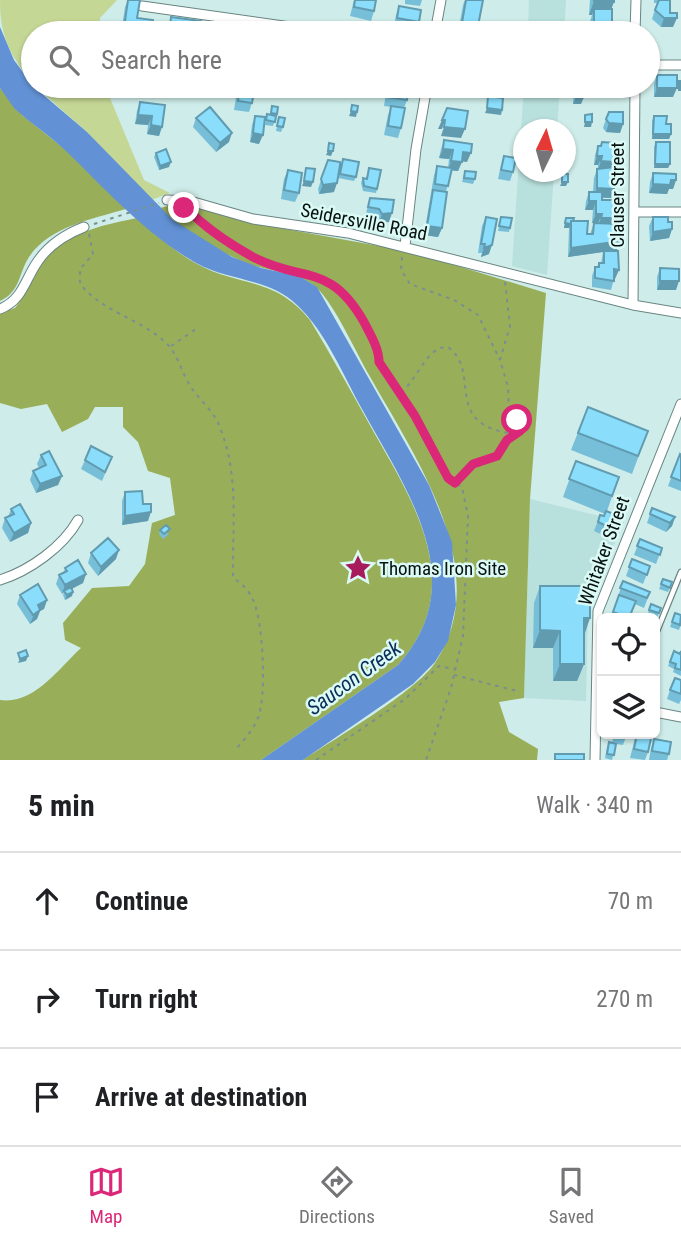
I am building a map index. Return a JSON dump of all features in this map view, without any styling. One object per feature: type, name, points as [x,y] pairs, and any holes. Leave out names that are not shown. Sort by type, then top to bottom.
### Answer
[{"type":"street","points":[[437,21],[441,0]]},
{"type":"street","points":[[635,21],[636,0]]},
{"type":"street","points":[[142,6],[248,21]]},
{"type":"street","points":[[660,65],[681,65]]},
{"type":"street","points":[[404,249],[425,98]]},
{"type":"street","name":"Clauser Street","points":[[633,305],[635,98]]},
{"type":"street","name":"Seidersville Road","points":[[167,200],[190,201],[253,219],[348,233],[507,277],[681,313]]},
{"type":"street","points":[[635,212],[681,212]]},
{"type":"street","points":[[0,309],[20,294],[38,261],[48,250],[60,239],[84,227]]},
{"type":"street","name":"Whitaker Street","points":[[598,676],[597,628],[601,598],[681,404]]},
{"type":"street","points":[[0,580],[23,570],[62,542],[78,520]]},
{"type":"street","points":[[660,713],[681,717]]},
{"type":"street","name":"Whitaker Street","points":[[595,760],[597,731]]},
{"type":"lane","points":[[660,624],[681,572]]},
{"type":"path","points":[[100,222],[167,200]]},
{"type":"path","points":[[184,208],[250,255],[265,263],[317,275],[331,283],[354,305],[379,354],[379,362],[401,392],[448,478],[462,487],[468,516],[465,612],[454,676],[426,760]]},
{"type":"path","points":[[84,227],[91,237],[93,254],[80,269],[80,284],[99,302],[155,334],[170,346],[188,382],[219,424],[230,458],[235,500],[233,578],[242,583],[250,594],[258,617],[261,699],[258,717],[236,750]]},
{"type":"path","points":[[404,249],[401,261],[404,279],[410,284],[454,300],[478,315],[500,360],[508,387],[509,410],[517,420],[520,431]]},
{"type":"path","points":[[500,360],[510,326],[507,277]]},
{"type":"path","points":[[170,346],[196,329]]},
{"type":"path","points":[[401,392],[411,385],[433,351],[440,346],[449,347],[463,366],[463,391],[472,414],[493,429],[514,434]]},
{"type":"path","points":[[455,483],[473,464],[497,456],[514,434],[526,430]]},
{"type":"path","points":[[316,760],[405,699],[439,666],[455,669]]},
{"type":"path","points":[[454,676],[517,691]]},
{"type":"shaded area","points":[[529,0],[566,0],[565,21],[528,21]]},
{"type":"shaded area","points":[[523,98],[559,98],[558,119],[522,119]]},
{"type":"shaded area","points":[[518,182],[553,182],[547,275],[512,266]]},
{"type":"shaded area","points":[[530,499],[624,522],[588,604],[586,701],[524,698]]},
{"type":"green space","points":[[0,0],[117,0],[100,21],[21,21],[21,68],[4,35]]},
{"type":"green space","points":[[0,88],[22,115],[66,150],[126,209],[86,220],[48,238],[25,263],[12,292],[0,301]]},
{"type":"green space","points":[[49,98],[110,98],[144,180],[170,193],[151,200],[87,132]]},
{"type":"green space","points":[[180,203],[253,223],[412,252],[546,293],[530,499],[524,698],[499,702],[509,732],[538,749],[537,760],[303,760],[393,701],[425,675],[435,663],[452,628],[457,591],[453,553],[442,515],[426,477],[325,297],[303,279],[257,267],[213,247],[190,233],[160,208]]},
{"type":"green space","points":[[137,218],[166,243],[197,264],[270,289],[297,306],[310,320],[392,464],[419,521],[428,550],[432,579],[429,608],[418,637],[398,665],[261,760],[0,760],[0,700],[24,697],[35,691],[81,648],[65,640],[63,623],[92,588],[129,586],[145,564],[152,523],[175,515],[170,478],[148,471],[138,442],[123,427],[123,407],[95,407],[88,419],[62,432],[47,404],[21,409],[0,403],[0,313],[15,308],[44,261],[63,243],[86,231]]},
{"type":"water","points":[[0,27],[21,70],[21,98],[47,98],[87,132],[173,220],[232,257],[261,268],[299,276],[317,287],[429,485],[452,542],[456,605],[448,641],[435,662],[413,684],[303,760],[261,760],[398,665],[420,633],[430,601],[431,568],[425,535],[412,503],[333,354],[317,328],[297,305],[274,290],[208,269],[178,252],[144,226],[61,146],[14,108],[0,88]]},
{"type":"building","points":[[128,0],[140,0],[137,18],[153,20],[153,21],[125,21]]},
{"type":"building","points":[[355,0],[376,0],[374,11],[354,7]]},
{"type":"building","points":[[466,0],[483,0],[479,21],[462,21]]},
{"type":"building","points":[[659,0],[670,0],[670,13],[677,13],[677,18],[664,18],[655,10]]},
{"type":"building","points":[[399,6],[421,10],[419,21],[397,18]]},
{"type":"building","points":[[594,9],[612,9],[612,21],[594,21]]},
{"type":"building","points":[[171,17],[201,21],[171,21]]},
{"type":"building","points":[[660,75],[677,75],[677,88],[660,88]]},
{"type":"building","points":[[238,98],[253,98],[252,103],[238,101]]},
{"type":"building","points":[[488,98],[503,98],[502,110],[487,108]]},
{"type":"building","points":[[140,102],[165,105],[162,127],[151,125],[152,116],[138,115]]},
{"type":"building","points":[[352,105],[358,106],[357,112],[351,111]]},
{"type":"building","points":[[272,106],[278,107],[277,114],[271,113]]},
{"type":"building","points":[[391,106],[405,108],[401,128],[388,126]]},
{"type":"building","points":[[210,107],[232,133],[220,143],[196,118]]},
{"type":"building","points":[[447,108],[468,111],[465,129],[444,127],[445,120],[442,120]]},
{"type":"building","points":[[609,112],[623,112],[623,124],[609,123],[606,119]]},
{"type":"building","points":[[267,114],[276,116],[275,122],[266,120]]},
{"type":"building","points":[[592,114],[592,122],[585,122],[585,115]]},
{"type":"building","points":[[255,116],[265,117],[263,135],[253,133]]},
{"type":"building","points":[[654,116],[667,116],[666,124],[671,124],[671,134],[653,134]]},
{"type":"building","points":[[279,117],[285,118],[283,127],[277,126]]},
{"type":"building","points":[[444,140],[472,144],[471,153],[463,152],[462,162],[451,161],[453,150],[443,149]]},
{"type":"building","points":[[602,142],[615,143],[614,162],[601,161],[602,156],[597,156],[598,146],[601,146]]},
{"type":"building","points":[[656,142],[670,142],[670,164],[655,164]]},
{"type":"building","points":[[329,143],[334,144],[333,151],[328,151]]},
{"type":"building","points":[[166,149],[171,162],[160,166],[156,153]]},
{"type":"building","points":[[504,156],[513,158],[513,172],[501,170]]},
{"type":"building","points":[[343,159],[359,162],[356,177],[340,174]]},
{"type":"building","points":[[328,160],[340,162],[337,183],[323,185],[321,179]]},
{"type":"building","points":[[437,166],[452,168],[448,186],[435,184]]},
{"type":"building","points":[[615,167],[614,189],[597,188],[597,169]]},
{"type":"building","points":[[306,168],[315,169],[313,182],[304,181]]},
{"type":"building","points":[[369,168],[381,170],[377,189],[364,186],[363,178],[367,179]]},
{"type":"building","points":[[288,170],[302,173],[299,193],[284,190]]},
{"type":"building","points":[[465,171],[476,172],[475,179],[464,178]]},
{"type":"building","points":[[653,173],[676,174],[676,180],[671,180],[670,185],[653,184]]},
{"type":"building","points":[[433,190],[447,192],[442,228],[427,226]]},
{"type":"building","points":[[589,192],[602,192],[602,200],[616,200],[616,218],[601,218],[602,214],[596,214],[596,201],[589,201]]},
{"type":"building","points":[[370,198],[394,200],[392,213],[382,214],[379,209],[368,207]]},
{"type":"building","points":[[486,217],[497,219],[492,245],[484,248],[485,244],[481,244]]},
{"type":"building","points":[[501,217],[512,218],[510,228],[499,226]]},
{"type":"building","points":[[653,217],[668,217],[668,222],[672,222],[672,229],[653,232]]},
{"type":"building","points":[[566,218],[574,218],[571,224],[565,223]]},
{"type":"building","points":[[571,221],[588,221],[587,234],[593,234],[594,223],[619,224],[621,241],[571,248]]},
{"type":"building","points":[[604,251],[618,251],[619,270],[614,269],[614,281],[595,278],[595,267],[604,263]]},
{"type":"building","points":[[660,268],[679,269],[679,281],[660,281]]},
{"type":"building","points":[[588,407],[648,431],[638,456],[578,433]]},
{"type":"building","points":[[91,446],[112,457],[105,472],[85,460]]},
{"type":"building","points":[[49,451],[62,476],[40,484],[33,471],[46,465],[41,455]]},
{"type":"building","points":[[681,455],[681,481],[671,477]]},
{"type":"building","points":[[576,461],[619,477],[612,496],[569,479]]},
{"type":"building","points":[[142,491],[143,504],[151,504],[151,512],[125,516],[125,492]]},
{"type":"building","points":[[20,504],[31,523],[14,533],[5,518],[14,514],[11,509]]},
{"type":"building","points":[[652,508],[675,517],[670,523],[650,514]]},
{"type":"building","points":[[606,511],[617,515],[613,529],[598,522],[600,515],[604,516]]},
{"type":"building","points":[[166,525],[170,529],[164,534],[160,530]]},
{"type":"building","points":[[108,538],[119,550],[101,567],[91,553]]},
{"type":"building","points":[[640,539],[662,548],[660,555],[637,546]]},
{"type":"building","points":[[632,559],[650,566],[647,575],[629,567]]},
{"type":"building","points":[[78,560],[86,574],[65,585],[59,575]]},
{"type":"building","points":[[663,579],[672,582],[670,588],[661,584]]},
{"type":"building","points":[[623,581],[650,592],[647,598],[620,588]]},
{"type":"building","points":[[38,584],[47,600],[38,605],[40,610],[33,615],[20,595]]},
{"type":"building","points":[[540,586],[590,586],[590,618],[584,618],[584,664],[560,664],[560,631],[540,630]]},
{"type":"building","points":[[71,587],[73,592],[67,595],[64,591]]},
{"type":"building","points":[[619,595],[636,601],[631,613],[613,612]]},
{"type":"building","points":[[651,604],[661,608],[659,613],[649,610]]},
{"type":"building","points":[[675,613],[681,615],[680,625],[672,622]]},
{"type":"building","points":[[26,650],[28,656],[20,659],[18,653]]},
{"type":"building","points":[[674,651],[680,654],[681,651],[681,670],[670,662]]},
{"type":"building","points":[[675,678],[681,680],[681,694],[670,690]]},
{"type":"building","points":[[636,739],[651,739],[648,752],[634,749]]},
{"type":"building","points":[[654,739],[671,742],[669,754],[652,751]]},
{"type":"building","points":[[609,742],[616,744],[614,755],[607,754]]},
{"type":"building","points":[[555,754],[584,754],[584,760],[555,760]]},
{"type":"place","name":"Thomas Iron Site","points":[[358,568]]},
{"type":"route","points":[[184,208],[223,239],[265,263],[317,275],[342,292],[354,305],[367,329],[379,354],[379,362],[415,416],[448,478],[455,483],[473,464],[497,456],[507,440],[520,431],[517,420]]},
{"type":"water label","name":"Saucon Creek","points":[[354,678]]}]
